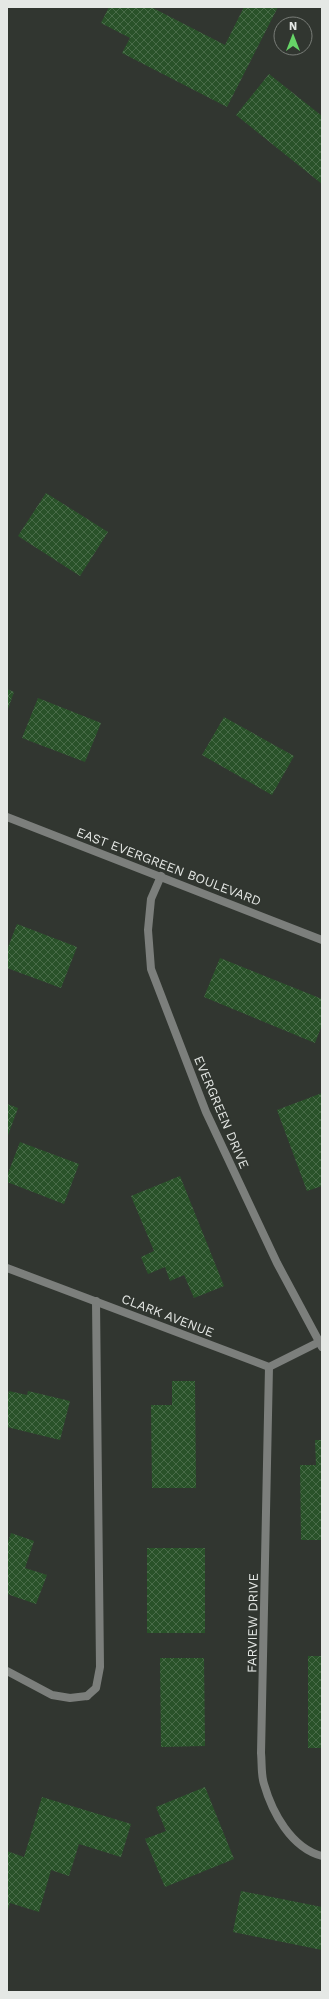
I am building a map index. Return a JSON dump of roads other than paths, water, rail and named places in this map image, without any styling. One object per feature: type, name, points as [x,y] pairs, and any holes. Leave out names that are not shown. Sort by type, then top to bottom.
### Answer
[{"type":"street","name":"EAST EVERGREEN BOULEVARD","points":[[7,817],[322,940]]},
{"type":"street","name":"EVERGREEN DRIVE","points":[[161,876],[152,898],[149,922],[151,969],[206,1112],[277,1263],[320,1344]]},
{"type":"street","name":"CLARK AVENUE","points":[[7,1268],[269,1366]]},
{"type":"street","points":[[7,1671],[52,1695],[70,1698],[87,1696],[96,1688],[100,1667],[96,1301]]},
{"type":"street","points":[[269,1366],[320,1344]]},
{"type":"street","name":"FARVIEW DRIVE","points":[[269,1366],[261,1753],[263,1783],[275,1814],[294,1839],[316,1854],[322,1856]]}]
